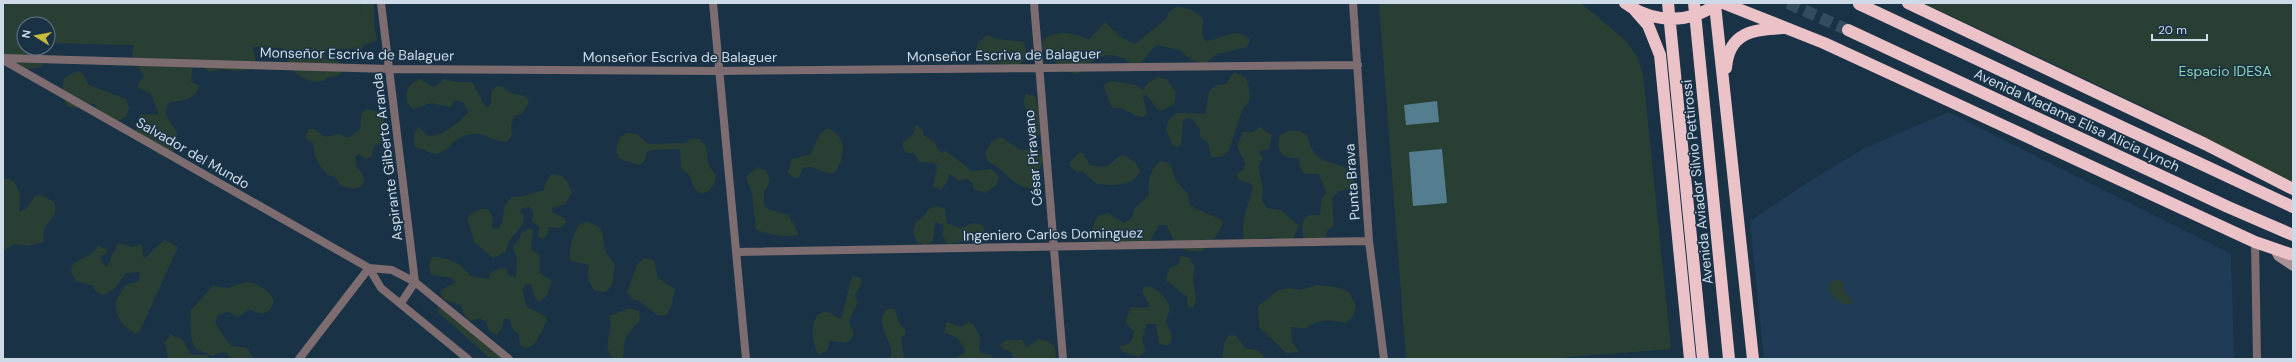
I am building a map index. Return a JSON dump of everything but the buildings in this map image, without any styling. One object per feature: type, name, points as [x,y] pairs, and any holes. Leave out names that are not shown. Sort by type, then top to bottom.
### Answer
[{"type":"highway","name":"Avenida Aviador Silvio Pettirossi","points":[[1668,3],[1703,359]]},
{"type":"highway","name":"Avenida Aviador Silvio Pettirossi","points":[[1694,3],[1730,359]]},
{"type":"highway","points":[[1908,3],[2205,144],[2293,189]]},
{"type":"highway","points":[[1629,6],[1653,16],[1674,19],[1703,13],[1719,4],[1788,27],[2255,242],[2293,255]]},
{"type":"highway","points":[[1719,4],[1725,84],[1752,359]]},
{"type":"highway","name":"Avenida Madame Elisa Alicia Lynch","points":[[1859,4],[2293,207]]},
{"type":"highway","points":[[1629,6],[1648,26],[1660,55],[1690,359]]},
{"type":"highway","points":[[1725,84],[1727,59],[1734,43],[1745,33],[1759,29],[1788,27]]},
{"type":"highway","name":"Avenida Madame Elisa Alicia Lynch","points":[[1848,30],[2228,207],[2293,235]]},
{"type":"main road","points":[[2273,248],[2278,256],[2293,267]]},
{"type":"street","name":"Aspirante Gilberto Aranda","points":[[381,3],[416,282]]},
{"type":"street","points":[[713,3],[738,252],[746,359]]},
{"type":"street","name":"César Piravano","points":[[1034,3],[1062,359]]},
{"type":"street","name":"Punta Brava","points":[[1353,3],[1369,240],[1384,359]]},
{"type":"street","name":"Monseñor Escriva de Balaguer","points":[[3,59],[390,69],[720,71],[1358,64]]},
{"type":"street","name":"Salvador del Mundo","points":[[3,59],[369,268],[392,270],[416,282],[508,359]]},
{"type":"street","name":"Ingeniero Carlos Dominguez","points":[[738,252],[1369,240]]},
{"type":"street","points":[[2255,242],[2257,359]]},
{"type":"street","points":[[299,359],[369,268]]},
{"type":"street","name":"Salvador del Mundo","points":[[369,268],[381,288],[468,359]]},
{"type":"street","points":[[400,303],[416,282]]},
{"type":"shaded area","points":[[1437,101],[1439,122],[1406,125],[1404,105]]},
{"type":"shaded area","points":[[1948,112],[2231,254],[2234,359],[1764,359],[1750,221],[1805,184],[1863,149]]},
{"type":"shaded area","points":[[1442,149],[1447,203],[1413,206],[1409,152]]},
{"type":"green space","points":[[3,3],[360,3],[362,20],[361,3],[374,3],[374,25],[377,40],[364,45],[361,49],[325,49],[328,52],[325,55],[327,60],[337,61],[345,66],[340,75],[326,78],[323,81],[314,82],[297,75],[283,54],[282,48],[252,47],[256,59],[249,70],[235,71],[222,69],[209,72],[202,66],[193,63],[191,81],[199,86],[197,91],[194,95],[187,99],[169,103],[167,108],[166,112],[168,119],[177,134],[177,147],[167,158],[158,154],[136,133],[138,118],[141,114],[159,115],[151,94],[138,88],[138,84],[144,76],[132,56],[134,45],[56,43],[56,16],[16,16],[16,56],[45,56],[46,59],[41,67],[27,69],[3,63]]},
{"type":"green space","points":[[1379,3],[1581,3],[1625,40],[1637,56],[1643,74],[1671,349],[1543,359],[1406,359]]},
{"type":"green space","name":"Espacio IDESA","points":[[1924,3],[2293,3],[2293,183],[2174,121]]},
{"type":"green space","points":[[1176,7],[1191,10],[1203,19],[1202,35],[1206,41],[1235,33],[1245,36],[1250,40],[1247,47],[1217,54],[1205,64],[1192,60],[1179,50],[1157,45],[1136,66],[1122,58],[1109,55],[1092,61],[1078,74],[1064,71],[1042,49],[1042,42],[1058,33],[1077,35],[1089,40],[1105,22],[1122,38],[1135,44],[1166,19],[1169,12]]},
{"type":"green space","points":[[987,35],[997,39],[1024,42],[1027,55],[1019,66],[982,62],[976,53],[977,44]]},
{"type":"green space","points":[[78,71],[83,74],[89,85],[126,99],[129,108],[126,117],[118,121],[101,113],[95,105],[91,103],[77,108],[68,107],[63,96],[65,77]]},
{"type":"green space","points":[[1234,72],[1246,78],[1250,94],[1248,102],[1243,108],[1228,152],[1220,157],[1211,157],[1208,143],[1200,137],[1200,129],[1192,119],[1187,118],[1183,121],[1181,144],[1178,147],[1173,146],[1166,129],[1169,119],[1177,113],[1205,114],[1209,91],[1217,85],[1226,84]]},
{"type":"green space","points":[[1159,77],[1168,80],[1176,93],[1175,103],[1163,110],[1158,110],[1146,94],[1143,97],[1147,114],[1143,117],[1134,115],[1122,108],[1112,108],[1103,85],[1112,81],[1136,85],[1143,90],[1149,82]]},
{"type":"green space","points":[[421,79],[433,87],[444,79],[458,82],[472,82],[485,106],[489,107],[491,103],[491,92],[497,86],[502,87],[512,93],[526,97],[529,102],[522,114],[514,116],[511,126],[512,135],[507,142],[480,134],[471,134],[458,139],[443,151],[433,154],[415,147],[414,135],[418,126],[428,136],[433,136],[450,128],[468,112],[464,103],[456,100],[449,107],[431,103],[414,109],[407,101],[407,92],[412,84]]},
{"type":"green space","points":[[1026,94],[1035,96],[1038,106],[1042,109],[1041,135],[1037,136],[1028,133],[1026,128],[1034,118],[1024,105],[1024,98]]},
{"type":"green space","points":[[368,109],[381,113],[384,117],[382,141],[380,144],[375,145],[371,157],[366,159],[359,154],[355,157],[356,167],[362,173],[364,178],[362,186],[353,189],[344,187],[340,185],[335,177],[326,174],[315,157],[313,143],[305,138],[309,129],[314,129],[325,137],[340,134],[348,138],[360,129],[363,112]]},
{"type":"green space","points":[[916,125],[923,130],[923,135],[935,142],[938,150],[942,153],[946,151],[972,171],[992,169],[999,176],[997,184],[986,193],[973,189],[973,184],[968,179],[959,181],[949,173],[947,183],[941,190],[933,186],[937,167],[935,163],[920,162],[914,154],[905,152],[902,143],[913,134]]},
{"type":"green space","points":[[1260,127],[1272,135],[1269,149],[1259,151],[1263,159],[1258,166],[1263,188],[1262,201],[1267,208],[1281,210],[1299,226],[1291,242],[1275,241],[1273,237],[1270,237],[1246,242],[1244,236],[1243,223],[1253,187],[1251,184],[1238,179],[1237,174],[1244,168],[1245,163],[1237,146],[1243,132],[1252,132]]},
{"type":"green space","points":[[827,128],[839,136],[842,142],[843,154],[838,167],[834,173],[811,167],[803,168],[799,177],[795,179],[788,172],[792,159],[811,154],[819,135]]},
{"type":"green space","points":[[1289,131],[1299,131],[1307,135],[1311,148],[1320,159],[1347,168],[1355,179],[1353,188],[1339,191],[1332,198],[1334,225],[1327,231],[1323,245],[1313,247],[1308,245],[1304,238],[1302,229],[1306,217],[1310,215],[1320,215],[1321,201],[1326,192],[1319,174],[1305,174],[1300,167],[1299,158],[1284,156],[1281,153],[1278,145],[1280,135]]},
{"type":"green space","points":[[627,133],[637,134],[648,144],[686,143],[690,139],[699,139],[706,146],[708,162],[716,177],[710,190],[702,194],[694,188],[689,174],[681,169],[680,149],[652,150],[647,152],[644,162],[639,165],[620,159],[616,151],[619,138]]},
{"type":"green space","points":[[1001,137],[1021,150],[1035,149],[1039,151],[1044,159],[1038,172],[1039,186],[1036,188],[1020,185],[995,165],[988,162],[985,153],[992,141]]},
{"type":"green space","points":[[1079,153],[1083,153],[1090,165],[1100,166],[1109,165],[1125,155],[1136,163],[1140,172],[1132,181],[1126,183],[1115,185],[1097,184],[1082,171],[1077,172],[1070,166],[1070,162]]},
{"type":"green space","points":[[1160,161],[1170,163],[1176,181],[1188,194],[1189,204],[1223,221],[1220,230],[1215,237],[1202,251],[1188,251],[1182,249],[1175,243],[1167,225],[1159,225],[1150,241],[1143,246],[1114,245],[1098,240],[1093,234],[1093,227],[1098,216],[1108,213],[1124,223],[1132,218],[1134,209],[1149,195],[1148,185],[1150,176]]},
{"type":"green space","points":[[757,167],[766,171],[770,180],[764,193],[764,206],[768,209],[788,215],[799,234],[784,236],[756,230],[752,194],[746,177]]},
{"type":"green space","points":[[552,174],[562,176],[568,183],[572,192],[565,204],[552,208],[552,212],[565,218],[566,223],[559,228],[549,227],[547,236],[543,239],[538,237],[539,227],[532,221],[533,211],[530,207],[521,208],[520,212],[524,216],[523,224],[510,240],[506,252],[493,258],[475,243],[467,219],[471,214],[479,210],[488,209],[493,217],[491,226],[495,229],[499,228],[502,223],[505,205],[512,197],[521,197],[534,192],[543,191],[548,178]]},
{"type":"green space","points":[[3,178],[14,181],[20,193],[19,212],[27,208],[35,196],[41,195],[54,202],[55,213],[45,228],[43,242],[28,246],[14,244],[3,251]]},
{"type":"green space","points":[[936,206],[945,209],[947,223],[961,228],[974,223],[983,225],[985,234],[983,238],[977,231],[973,233],[974,237],[971,240],[948,244],[942,235],[944,225],[935,222],[933,241],[925,245],[917,242],[913,232],[915,223],[926,214],[928,210]]},
{"type":"green space","points":[[587,222],[597,226],[602,231],[606,251],[615,265],[612,285],[606,292],[595,291],[589,282],[589,265],[571,261],[571,247],[578,225]]},
{"type":"green space","points":[[529,229],[533,230],[531,250],[539,254],[540,273],[552,281],[547,295],[540,302],[536,300],[531,285],[526,284],[522,289],[527,307],[545,316],[547,320],[536,342],[529,347],[524,348],[520,344],[519,335],[512,328],[510,319],[504,319],[502,328],[497,335],[489,331],[486,321],[479,318],[470,321],[464,314],[461,305],[443,299],[440,291],[456,282],[448,277],[431,275],[429,265],[432,257],[437,257],[448,259],[459,264],[470,276],[490,279],[490,274],[493,271],[497,269],[507,269],[507,274],[516,278],[517,258],[513,248],[514,244],[518,241],[522,232]]},
{"type":"green space","points":[[165,240],[178,247],[140,331],[136,333],[124,325],[121,321],[118,316],[116,302],[126,285],[139,281],[140,272],[126,273],[115,288],[104,295],[95,291],[94,286],[76,281],[72,274],[71,269],[73,265],[92,253],[98,246],[107,249],[106,254],[100,256],[103,264],[107,267],[118,243],[133,247],[141,244],[144,259]]},
{"type":"green space","points":[[1181,256],[1190,258],[1191,263],[1195,266],[1193,279],[1196,298],[1193,308],[1188,307],[1187,297],[1166,280],[1170,268],[1178,265]]},
{"type":"green space","points":[[644,258],[654,260],[658,278],[675,289],[671,307],[666,315],[657,315],[641,302],[633,299],[627,292],[637,265]]},
{"type":"green space","points":[[852,276],[861,278],[862,283],[855,295],[857,304],[849,321],[854,334],[850,341],[847,342],[830,341],[827,350],[819,355],[813,338],[815,319],[819,314],[827,312],[841,319]]},
{"type":"green space","points":[[1837,279],[1844,283],[1844,291],[1850,297],[1853,304],[1841,303],[1833,297],[1828,289],[1830,282]]},
{"type":"green space","points":[[247,282],[259,286],[272,297],[274,301],[270,310],[262,314],[248,309],[238,317],[230,312],[227,312],[218,315],[215,323],[230,345],[246,348],[249,350],[254,359],[230,359],[227,353],[222,352],[213,356],[196,349],[191,335],[190,311],[213,286],[228,288]]},
{"type":"green space","points":[[1317,285],[1336,287],[1349,292],[1356,306],[1353,316],[1345,323],[1320,321],[1305,328],[1291,327],[1292,342],[1299,352],[1286,353],[1259,327],[1258,306],[1277,291],[1289,288],[1300,290]]},
{"type":"green space","points":[[1148,286],[1159,292],[1166,299],[1170,307],[1166,322],[1172,337],[1167,346],[1159,343],[1156,324],[1147,324],[1142,338],[1145,351],[1139,357],[1121,351],[1120,346],[1131,342],[1133,337],[1134,331],[1127,325],[1126,320],[1131,307],[1145,308],[1150,306],[1143,293],[1143,288]]},
{"type":"green space","points":[[439,305],[504,359],[491,359],[438,312]]},
{"type":"green space","points":[[630,308],[639,311],[640,320],[626,337],[623,359],[613,359],[608,348],[610,328],[609,316]]},
{"type":"green space","points":[[890,308],[895,310],[899,323],[905,330],[905,335],[901,337],[904,359],[891,359],[891,349],[882,326],[883,315],[885,311]]},
{"type":"green space","points":[[947,322],[961,327],[969,322],[973,324],[980,336],[979,350],[982,353],[991,355],[992,359],[953,359],[964,353],[965,349],[957,338],[944,332]]},
{"type":"green space","points":[[170,334],[183,340],[191,354],[207,355],[210,359],[168,359],[165,343]]},
{"type":"green space","points":[[1233,335],[1237,337],[1245,348],[1259,351],[1266,359],[1222,359],[1224,344],[1228,336]]},
{"type":"green space","points":[[1039,339],[1048,341],[1055,347],[1056,359],[1013,359],[1011,352],[1003,349],[1000,345],[1006,340],[1021,340],[1027,347]]},
{"type":"tunnel","points":[[1788,3],[1848,30]]}]
